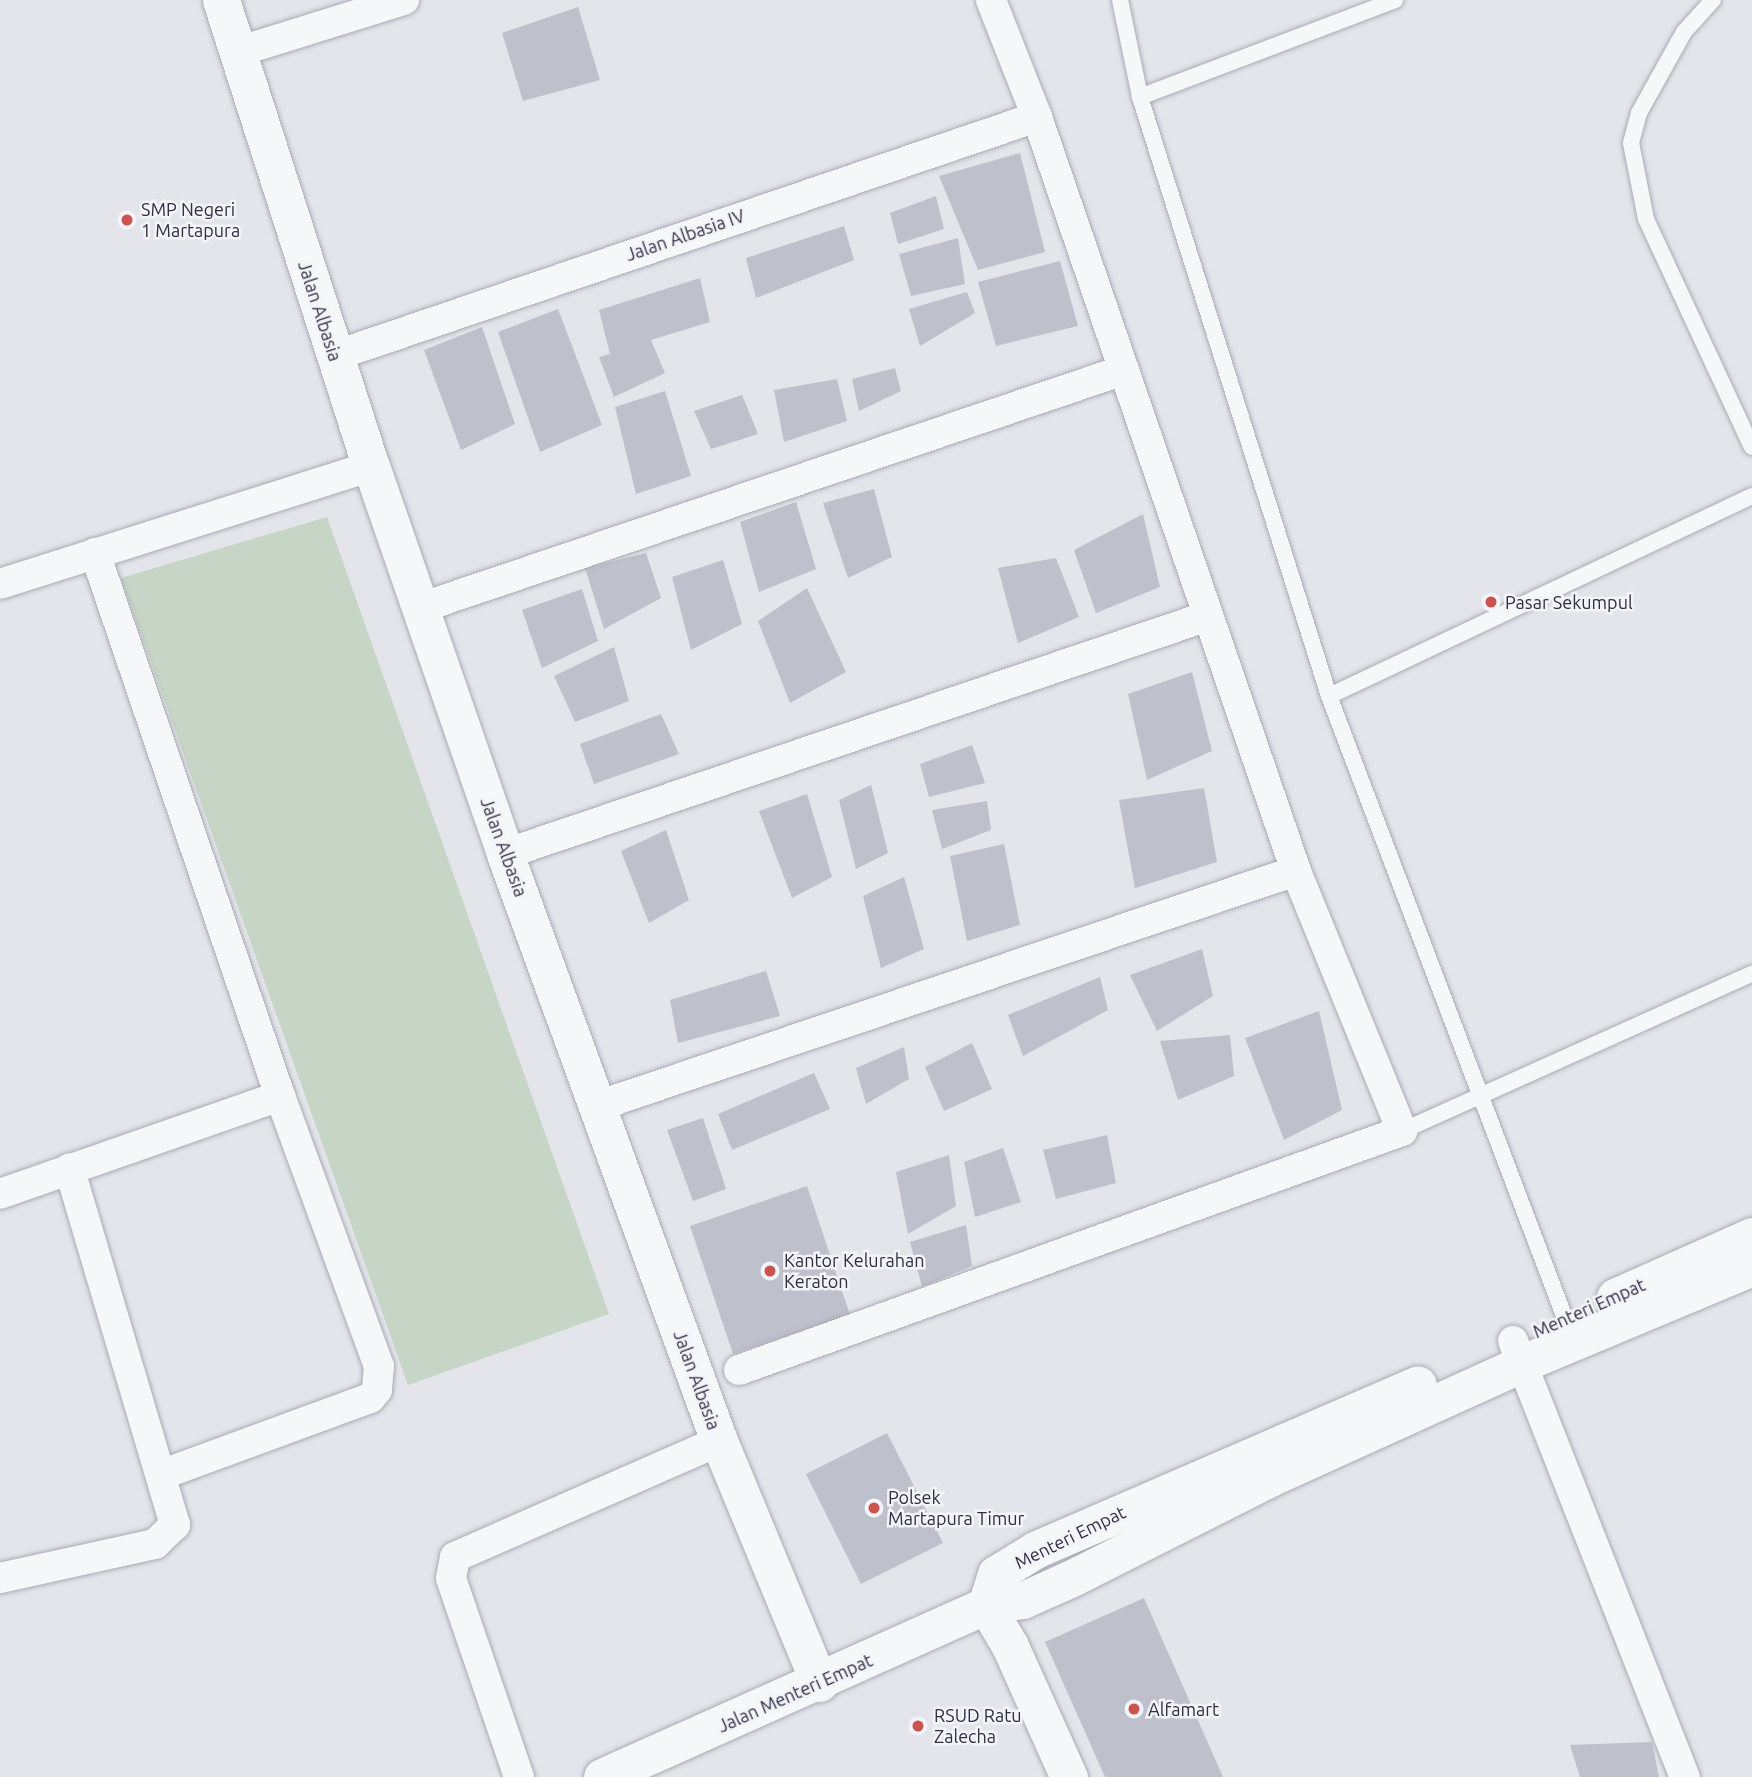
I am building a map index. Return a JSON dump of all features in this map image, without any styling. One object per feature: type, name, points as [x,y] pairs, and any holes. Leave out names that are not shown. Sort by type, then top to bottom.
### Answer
[{"type":"street","name":"Jalan Albasia","points":[[221,0],[334,356],[505,854],[719,1441],[819,1683]]},
{"type":"street","points":[[237,52],[404,0]]},
{"type":"street","points":[[739,1370],[1402,1131],[1296,871],[1205,617],[1124,369],[1037,117],[990,0]]},
{"type":"street","name":"Jalan Albasia IV","points":[[334,356],[1037,117]]},
{"type":"street","points":[[420,608],[1124,369]]},
{"type":"street","points":[[0,584],[371,466]]},
{"type":"street","points":[[95,553],[280,1096],[375,1349],[377,1390],[370,1398],[161,1475]]},
{"type":"street","points":[[505,854],[1205,617]]},
{"type":"street","points":[[599,1110],[618,1099],[1296,871]]},
{"type":"street","points":[[0,1194],[280,1096]]},
{"type":"street","points":[[0,1578],[155,1544],[175,1525],[69,1168]]},
{"type":"street","name":"Menteri Empat","points":[[1568,1331],[1752,1236]]},
{"type":"street","name":"Menteri Empat","points":[[986,1605],[1023,1600],[1072,1578],[1518,1352],[1568,1331],[1752,1267]]},
{"type":"street","points":[[1518,1352],[1685,1777]]},
{"type":"street","points":[[519,1777],[451,1578],[455,1556],[719,1441]]},
{"type":"street","points":[[986,1605],[1010,1646],[1069,1777]]},
{"type":"street","name":"Jalan Menteri Empat","points":[[602,1777],[819,1683],[986,1605]]},
{"type":"lane","points":[[1119,0],[1140,97],[1329,696],[1568,1331]]},
{"type":"lane","points":[[1140,97],[1395,0]]},
{"type":"lane","points":[[1713,0],[1684,32],[1639,114],[1631,143],[1646,219],[1752,447]]},
{"type":"lane","points":[[1329,696],[1752,496]]},
{"type":"lane","points":[[1402,1131],[1752,974]]},
{"type":"green space","points":[[327,517],[609,1314],[408,1385],[121,578]]},
{"type":"building","points":[[578,7],[600,80],[523,101],[502,33]]},
{"type":"building","points":[[1020,153],[1045,252],[978,270],[939,176]]},
{"type":"building","points":[[936,196],[944,229],[898,244],[890,213]]},
{"type":"building","points":[[844,226],[854,260],[756,298],[746,258]]},
{"type":"building","points":[[958,238],[965,284],[911,296],[899,254]]},
{"type":"building","points":[[1060,261],[1078,326],[996,346],[978,282]]},
{"type":"building","points":[[700,278],[710,322],[651,340],[665,373],[614,397],[599,357],[610,354],[599,310]]},
{"type":"building","points":[[967,292],[975,313],[920,346],[909,309]]},
{"type":"building","points":[[558,309],[602,425],[540,452],[498,332]]},
{"type":"building","points":[[482,327],[515,424],[461,450],[424,350]]},
{"type":"building","points":[[895,368],[901,391],[859,411],[852,379]]},
{"type":"building","points":[[837,379],[847,421],[784,442],[774,390]]},
{"type":"building","points":[[665,391],[691,476],[636,494],[615,407]]},
{"type":"building","points":[[742,395],[758,434],[711,449],[694,411]]},
{"type":"building","points":[[874,489],[892,557],[848,578],[823,503]]},
{"type":"building","points":[[796,502],[816,569],[759,592],[740,522]]},
{"type":"building","points":[[1143,514],[1160,587],[1096,613],[1074,550]]},
{"type":"building","points":[[646,553],[661,598],[604,629],[585,568]]},
{"type":"building","points":[[1056,558],[1079,617],[1018,643],[998,568]]},
{"type":"building","points":[[723,560],[742,624],[691,650],[672,577]]},
{"type":"building","points":[[807,588],[846,672],[790,703],[758,621]]},
{"type":"building","points":[[582,589],[598,641],[542,668],[522,610]]},
{"type":"building","points":[[614,647],[629,701],[575,722],[554,676]]},
{"type":"building","points":[[1192,672],[1212,751],[1147,780],[1128,694]]},
{"type":"building","points":[[661,714],[679,754],[594,784],[580,744]]},
{"type":"building","points":[[972,745],[985,783],[929,797],[920,764]]},
{"type":"building","points":[[871,785],[888,853],[856,869],[839,800]]},
{"type":"building","points":[[1204,788],[1217,862],[1135,888],[1119,800]]},
{"type":"building","points":[[807,794],[832,877],[792,898],[759,811]]},
{"type":"building","points":[[987,801],[991,830],[942,849],[932,810]]},
{"type":"building","points":[[666,830],[689,900],[649,923],[621,851]]},
{"type":"building","points":[[1004,844],[1020,925],[967,941],[950,856]]},
{"type":"building","points":[[904,877],[924,949],[881,968],[863,896]]},
{"type":"building","points":[[1202,949],[1213,996],[1157,1031],[1130,975]]},
{"type":"building","points":[[766,971],[780,1016],[678,1043],[670,1000]]},
{"type":"building","points":[[1100,977],[1108,1010],[1023,1056],[1008,1015]]},
{"type":"building","points":[[1319,1011],[1342,1110],[1284,1140],[1245,1038]]},
{"type":"building","points":[[1230,1035],[1234,1076],[1178,1100],[1160,1041]]},
{"type":"building","points":[[972,1043],[992,1089],[944,1111],[925,1067]]},
{"type":"building","points":[[904,1047],[909,1079],[866,1104],[856,1068]]},
{"type":"building","points":[[814,1073],[830,1109],[732,1150],[718,1114]]},
{"type":"building","points":[[703,1118],[726,1189],[693,1201],[667,1130]]},
{"type":"building","points":[[1107,1135],[1116,1183],[1056,1199],[1043,1150]]},
{"type":"building","points":[[1003,1148],[1021,1202],[975,1217],[964,1162]]},
{"type":"building","points":[[949,1155],[956,1206],[908,1234],[896,1172]]},
{"type":"building","name":"Kantor Kelurahan Keraton","points":[[807,1186],[850,1315],[733,1354],[690,1226]]},
{"type":"building","points":[[966,1225],[972,1266],[922,1287],[910,1242]]},
{"type":"building","name":"Polsek Martapura Timur","points":[[887,1433],[943,1543],[861,1584],[806,1474]]},
{"type":"building","name":"Alfamart","points":[[1144,1598],[1223,1777],[1105,1777],[1045,1642]]},
{"type":"building","points":[[1652,1742],[1659,1777],[1580,1777],[1570,1745]]},
{"type":"place","name":"SMP Negeri 1 Martapura","points":[[127,220]]},
{"type":"place","name":"Pasar Sekumpul","points":[[1491,602]]},
{"type":"place","name":"Kantor Kelurahan Keraton","points":[[770,1271]]},
{"type":"place","name":"Polsek Martapura Timur","points":[[874,1508]]},
{"type":"place","name":"Alfamart","points":[[1134,1709]]},
{"type":"place","name":"RSUD Ratu Zalecha","points":[[918,1726]]}]
